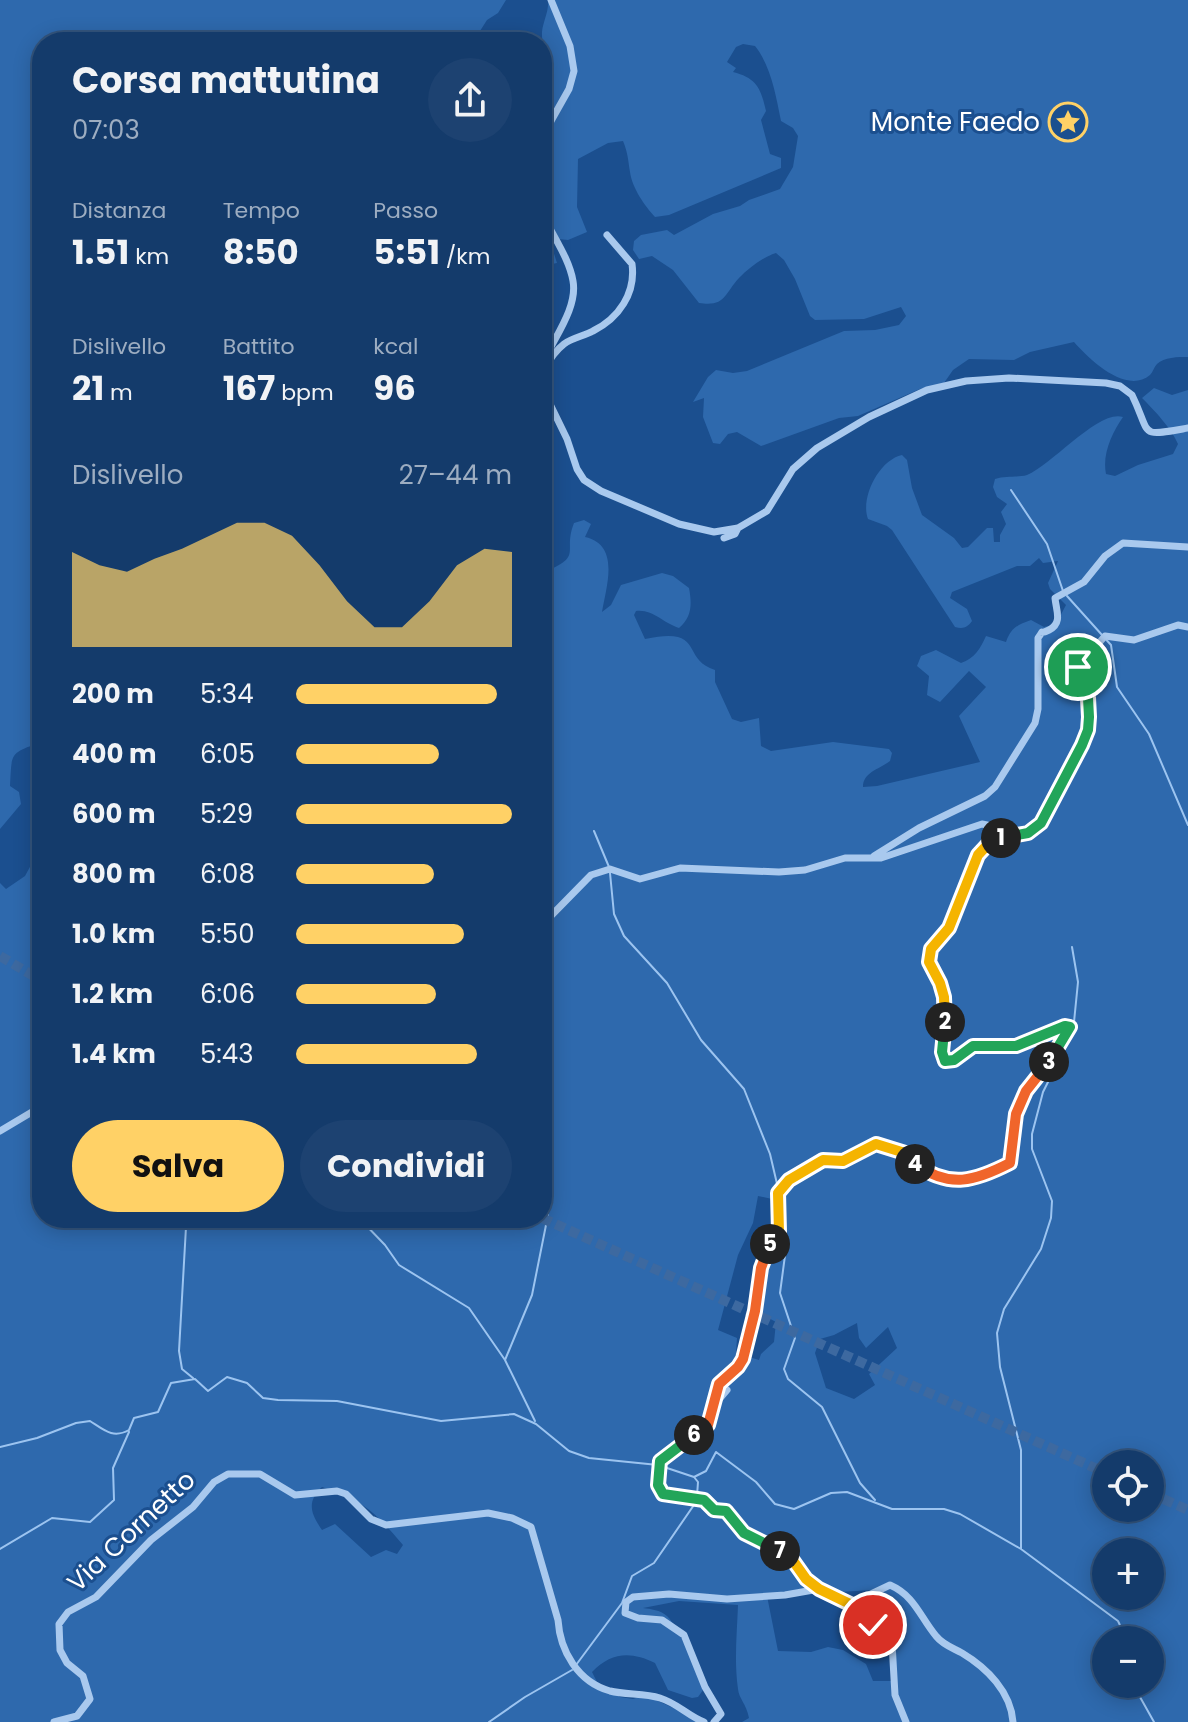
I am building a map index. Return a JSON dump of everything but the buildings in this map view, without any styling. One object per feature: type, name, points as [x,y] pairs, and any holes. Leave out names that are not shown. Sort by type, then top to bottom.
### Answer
[{"type":"street","points":[[551,0],[570,46],[574,71],[569,89],[552,119]]},
{"type":"street","points":[[552,232],[574,283],[569,311],[552,345]]},
{"type":"street","points":[[552,356],[566,343],[603,326],[627,301],[632,287],[632,264],[607,235]]},
{"type":"street","points":[[552,408],[584,480],[601,491],[688,528],[714,532],[738,528],[767,511],[793,469],[817,448],[883,410],[927,390],[954,383],[1009,378],[1114,384],[1132,395],[1141,420],[1149,431],[1165,434],[1188,428]]},
{"type":"street","points":[[724,538],[735,534],[738,528]]},
{"type":"street","points":[[872,857],[919,828],[985,796],[995,787],[1035,723],[1038,709],[1038,638],[1042,632],[1054,627],[1058,620],[1055,598],[1084,582],[1105,556],[1123,543],[1188,547]]},
{"type":"street","points":[[906,1722],[895,1695],[892,1643],[850,1604],[806,1579],[789,1555],[744,1533],[726,1511],[714,1510],[704,1500],[663,1494],[658,1485],[660,1461],[708,1425],[719,1384],[743,1359],[755,1311],[761,1268],[769,1246],[779,1232],[778,1193],[789,1180],[823,1160],[843,1161],[876,1144],[905,1153],[917,1166],[952,1182],[1010,1163],[1016,1114],[1026,1091],[1041,1075],[1070,1027],[1065,1026],[1016,1046],[973,1046],[954,1060],[945,1061],[942,1052],[944,997],[929,962],[931,949],[949,928],[978,855],[990,842],[1028,833],[1041,823],[1088,730],[1088,698],[1077,675],[1078,667],[1103,638],[1134,640],[1178,625],[1188,627]]},
{"type":"street","points":[[552,915],[591,875],[607,870],[640,879],[680,868],[779,872],[805,870],[845,858],[881,858],[982,824],[1018,831],[1033,828]]},
{"type":"street","points":[[0,1131],[32,1112]]},
{"type":"street","points":[[716,1403],[727,1390]]},
{"type":"street","name":"Via Cornetto","points":[[54,1722],[77,1716],[90,1699],[83,1676],[67,1663],[60,1650],[59,1624],[68,1612],[96,1597],[151,1540],[193,1507],[214,1482],[228,1474],[260,1474],[295,1495],[337,1491],[346,1494],[371,1519],[386,1525],[488,1513],[512,1518],[531,1527],[558,1620],[559,1634],[578,1670],[596,1685],[611,1691],[658,1697],[679,1705],[704,1722]]},
{"type":"street","points":[[850,1604],[890,1585],[903,1590],[943,1644],[985,1668],[1007,1698],[1013,1722]]},
{"type":"street","points":[[714,1722],[721,1714],[705,1687],[684,1635],[662,1620],[638,1618],[625,1613],[626,1602],[633,1597],[669,1594],[727,1599],[819,1589]]},
{"type":"shaded area","points":[[0,0],[506,0],[479,32],[32,32],[32,746],[18,752],[12,760],[10,786],[19,792],[21,804],[0,829]]},
{"type":"shaded area","points":[[548,0],[1188,0],[1188,357],[1163,360],[1150,375],[1130,381],[1109,372],[1074,342],[1030,352],[1014,360],[969,359],[953,370],[944,383],[920,389],[858,416],[839,418],[761,446],[737,432],[728,434],[720,444],[713,443],[703,417],[704,398],[693,402],[708,377],[716,370],[733,373],[747,371],[844,331],[899,325],[906,316],[901,307],[864,319],[815,320],[810,316],[784,260],[776,253],[747,270],[720,301],[699,303],[673,270],[652,256],[639,259],[633,250],[634,241],[641,235],[667,230],[674,235],[713,214],[780,189],[793,167],[798,136],[793,128],[781,121],[772,82],[755,46],[743,44],[736,47],[727,62],[736,68],[733,72],[753,81],[760,91],[766,111],[761,120],[770,154],[781,158],[781,168],[669,215],[655,217],[633,184],[623,141],[608,143],[578,159],[577,207],[587,232],[568,240],[552,238],[552,32],[542,32]]},
{"type":"shaded area","points":[[552,247],[557,263],[552,264]]},
{"type":"shaded area","points":[[1154,388],[1172,395],[1188,390],[1188,1722],[742,1722],[749,1718],[737,1678],[738,1605],[679,1601],[643,1608],[664,1614],[677,1630],[703,1690],[698,1697],[668,1690],[655,1663],[630,1655],[606,1660],[592,1672],[597,1682],[620,1697],[633,1699],[645,1695],[704,1722],[0,1722],[0,883],[6,889],[25,876],[32,864],[32,1228],[552,1228],[552,568],[568,558],[574,523],[584,520],[591,524],[585,537],[596,541],[607,558],[608,579],[602,612],[611,605],[621,585],[662,573],[673,576],[689,588],[689,615],[679,628],[648,612],[636,611],[634,615],[645,639],[664,636],[685,640],[704,665],[715,670],[715,682],[732,719],[741,722],[759,718],[761,746],[771,751],[833,742],[889,749],[892,753],[890,761],[869,774],[863,787],[877,786],[980,762],[959,716],[986,687],[969,671],[940,702],[927,695],[929,676],[917,666],[921,656],[936,650],[961,663],[976,652],[986,636],[1006,642],[1015,628],[1031,620],[1044,627],[1056,624],[1066,605],[1048,583],[1058,561],[1043,563],[1039,558],[1030,566],[1017,566],[952,592],[950,598],[967,609],[972,621],[965,627],[955,627],[892,530],[868,519],[869,491],[879,472],[902,455],[907,460],[912,488],[922,515],[954,538],[962,548],[968,547],[987,528],[993,528],[994,542],[1000,542],[1006,524],[1001,512],[1007,504],[997,497],[993,487],[995,479],[1027,475],[1089,429],[1113,417],[1123,417],[1109,444],[1105,459],[1106,474],[1115,476],[1173,454],[1178,444],[1175,438],[1142,398]],"holes":[[[758,1196],[781,1201],[774,1260],[764,1266],[759,1313],[776,1322],[774,1342],[759,1360],[736,1353],[737,1338],[718,1330],[738,1255],[753,1223]],[[857,1323],[859,1338],[866,1348],[888,1327],[897,1348],[869,1374],[875,1385],[854,1399],[826,1388],[815,1353],[820,1339]],[[322,1487],[348,1497],[376,1516],[403,1545],[397,1554],[386,1550],[371,1557],[335,1524],[322,1530],[312,1508],[314,1498]],[[874,1590],[853,1603],[886,1632],[894,1644],[895,1681],[873,1681],[866,1664],[843,1650],[828,1647],[811,1652],[778,1651],[767,1596]]]},
{"type":"waterway","points":[[1011,490],[1047,544],[1063,591]]},
{"type":"waterway","points":[[1067,596],[1111,645],[1117,687],[1149,734],[1188,825]]},
{"type":"waterway","points":[[594,831],[609,867]]},
{"type":"waterway","points":[[610,873],[614,914],[624,936],[667,983],[701,1040],[744,1089],[770,1154],[778,1188]]},
{"type":"waterway","points":[[1021,1549],[1021,1450],[1000,1367],[997,1333],[1004,1309],[1041,1249],[1051,1218],[1052,1201],[1032,1149],[1032,1134],[1043,1092],[1073,1032],[1078,982],[1072,947]]},
{"type":"waterway","points":[[782,1202],[786,1248],[780,1293],[795,1338],[784,1369],[788,1379],[822,1407],[860,1483],[875,1500]]},
{"type":"waterway","points":[[186,1228],[179,1351],[182,1369],[193,1378]]},
{"type":"waterway","points":[[369,1228],[399,1265],[469,1308],[505,1360],[535,1421]]},
{"type":"waterway","points":[[505,1360],[532,1295],[545,1228]]},
{"type":"waterway","points":[[0,1447],[90,1421],[109,1432],[123,1433],[129,1430],[134,1418],[158,1412],[171,1383],[195,1379],[208,1391],[227,1377],[247,1383],[263,1398],[278,1400],[337,1401],[441,1421],[514,1414],[536,1424],[569,1451],[589,1458],[658,1465]]},
{"type":"waterway","points":[[0,1549],[52,1518],[90,1522],[114,1500],[113,1468],[129,1432]]},
{"type":"waterway","points":[[664,1467],[694,1477],[706,1471],[716,1452],[756,1482],[775,1504],[794,1509],[831,1493],[847,1492],[892,1509],[944,1509],[960,1514],[1021,1549],[1118,1621],[1120,1626]]},
{"type":"waterway","points":[[694,1477],[698,1482],[697,1496]]},
{"type":"waterway","points":[[576,1665],[622,1603],[632,1576],[654,1563],[696,1502]]},
{"type":"waterway","points":[[489,1722],[572,1670]]},
{"type":"waterway","points":[[1141,1698],[1154,1722]]},
{"type":"tunnel","points":[[0,956],[32,975]]},
{"type":"tunnel","points":[[552,1223],[1092,1467]]},
{"type":"tunnel","points":[[1164,1499],[1188,1510]]},
{"type":"place","name":"Monte Faedo","points":[[1068,122]]},
{"type":"route","points":[[873,1625],[850,1604],[806,1579],[789,1555],[744,1533],[726,1511],[714,1510],[704,1500],[663,1494],[658,1485],[660,1461],[708,1425],[719,1384],[743,1359],[755,1311],[761,1268],[769,1246],[779,1232],[778,1193],[789,1180],[823,1160],[843,1161],[876,1144],[905,1153],[917,1166],[952,1182],[1010,1163],[1016,1114],[1026,1091],[1041,1075],[1070,1027],[1065,1026],[1016,1046],[973,1046],[954,1060],[945,1061],[942,1052],[944,997],[929,962],[931,949],[949,928],[978,855],[990,842],[1028,833],[1041,823],[1082,745],[1089,717],[1088,698],[1077,675],[1078,667]]}]
